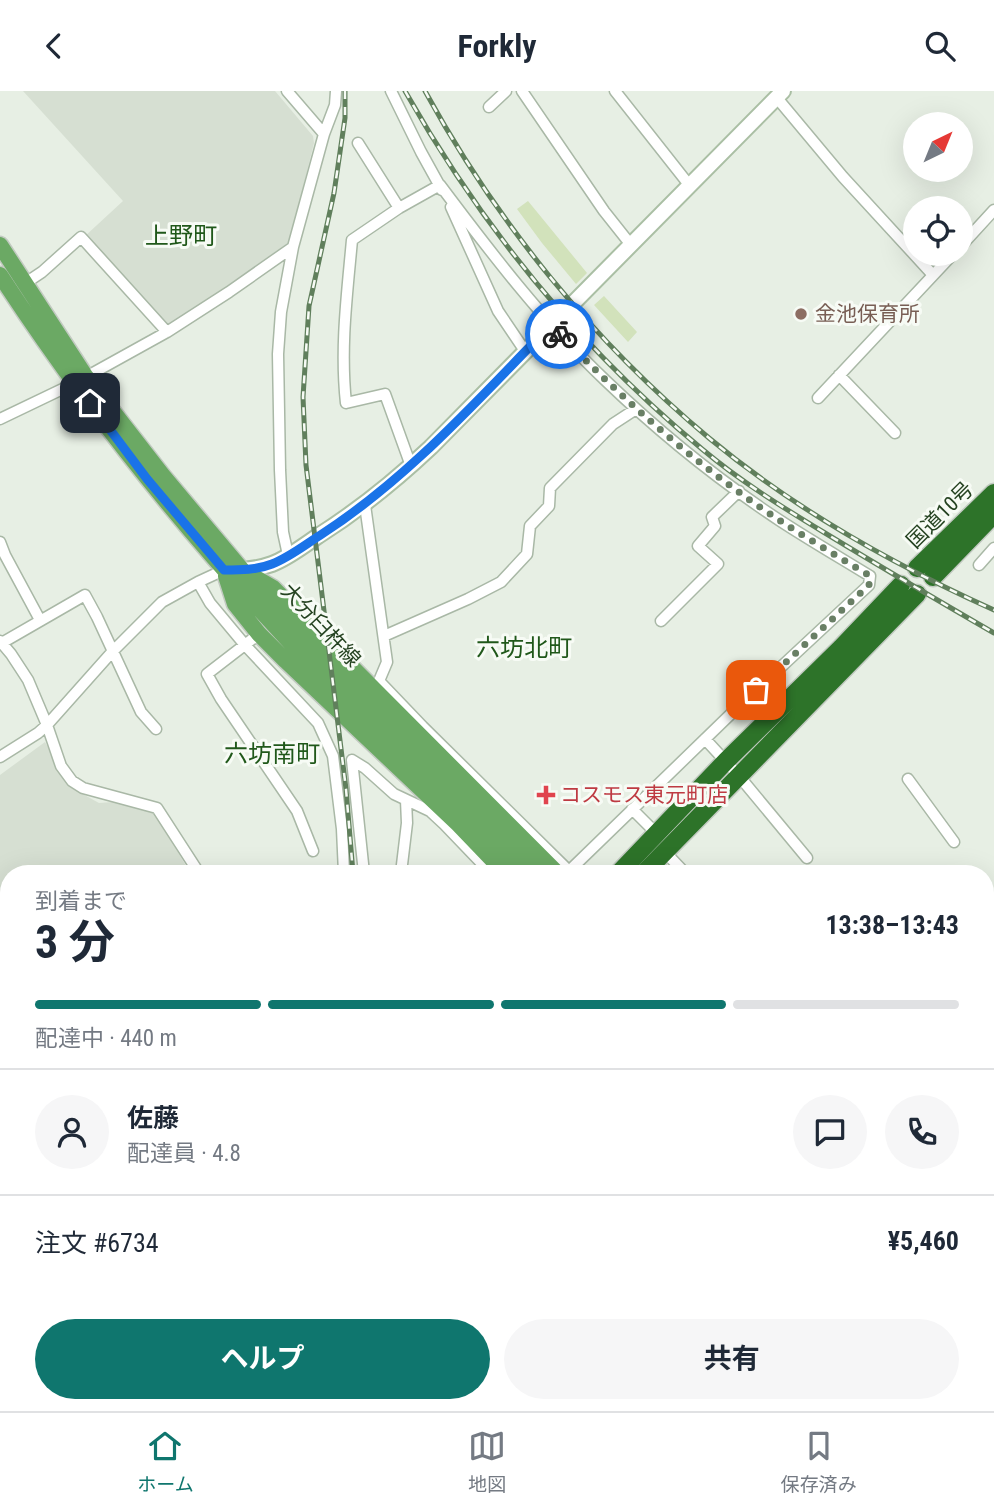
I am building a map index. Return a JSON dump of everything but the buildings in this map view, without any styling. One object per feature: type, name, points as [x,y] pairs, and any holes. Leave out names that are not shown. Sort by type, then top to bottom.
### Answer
[{"type":"highway","name":"国道10号","points":[[994,493],[925,573],[994,514]]},
{"type":"highway","points":[[627,865],[726,761],[824,666],[909,590],[739,776],[651,865]]},
{"type":"main road","name":"大分臼杵線","points":[[0,245],[81,380],[147,479],[224,570],[326,680],[514,865]]},
{"type":"main road","name":"大分臼杵線","points":[[0,275],[35,329],[242,570],[335,672],[533,865]]},
{"type":"main road","points":[[224,570],[235,604],[259,633],[497,865]]},
{"type":"main road","points":[[242,570],[273,587],[416,724],[549,865]]},
{"type":"street","points":[[287,91],[324,134]]},
{"type":"street","points":[[288,555],[283,531],[278,354],[281,312],[293,247],[324,134],[335,105],[336,91]]},
{"type":"street","points":[[391,91],[458,221],[498,311],[525,351]]},
{"type":"street","points":[[489,107],[506,91]]},
{"type":"street","points":[[522,91],[604,211],[631,245]]},
{"type":"street","points":[[615,91],[690,186]]},
{"type":"street","points":[[0,757],[47,725],[112,652],[162,602],[224,570],[270,565],[365,505],[411,466],[780,95],[843,177],[933,275]]},
{"type":"street","points":[[358,143],[399,208]]},
{"type":"street","points":[[411,466],[385,394],[346,403],[343,344],[352,240],[399,208],[440,185]]},
{"type":"street","points":[[440,185],[551,325],[603,379],[636,409],[778,520],[870,576],[869,585],[575,865]]},
{"type":"street","points":[[973,233],[994,210]]},
{"type":"street","points":[[24,284],[42,272],[80,237],[167,332]]},
{"type":"street","points":[[0,419],[108,366],[167,332],[293,247]]},
{"type":"street","points":[[818,398],[942,266]]},
{"type":"street","points":[[839,375],[895,433]]},
{"type":"street","points":[[384,636],[501,582],[527,554],[530,526],[549,506],[550,488],[613,424],[636,409]]},
{"type":"street","points":[[662,621],[718,564],[698,545],[715,526],[712,517],[739,491]]},
{"type":"street","points":[[365,505],[387,662],[379,681],[416,724],[563,865]]},
{"type":"street","points":[[0,542],[40,621]]},
{"type":"street","points":[[979,565],[994,548]]},
{"type":"street","points":[[198,582],[210,603],[245,645],[318,723],[333,755],[344,865]]},
{"type":"street","points":[[156,729],[141,712],[85,595],[1,643],[28,680],[61,766],[72,781],[83,788],[158,808],[195,865]]},
{"type":"street","points":[[259,633],[206,674],[297,811],[313,851]]},
{"type":"street","points":[[705,739],[807,858]]},
{"type":"street","points":[[363,865],[352,760],[365,768],[394,795],[430,811],[483,865]]},
{"type":"street","points":[[908,779],[954,842]]},
{"type":"street","points":[[402,865],[407,823],[406,800]]},
{"type":"street","points":[[632,809],[657,834]]},
{"type":"street","points":[[664,851],[677,865]]},
{"type":"shaded area","points":[[23,91],[275,91],[313,136],[314,143],[290,241],[193,312],[166,328],[84,237],[123,201]]},
{"type":"shaded area","points":[[528,201],[587,273],[576,284],[517,209]]},
{"type":"shaded area","points":[[604,296],[637,332],[628,342],[594,305]]},
{"type":"shaded area","points":[[45,742],[70,787],[99,803],[113,802],[156,814],[185,865],[0,865],[0,775]]},
{"type":"tunnel","points":[[333,756],[352,760]]},
{"type":"railway","points":[[345,91],[345,118],[334,193],[309,306],[303,397],[306,465],[346,789],[352,865]]},
{"type":"railway","points":[[405,91],[435,141],[501,238],[575,328],[658,410],[716,461],[762,493],[994,633]]},
{"type":"railway","points":[[425,91],[484,187],[551,278],[626,362],[667,401],[741,464],[810,511],[919,574],[994,610]]},
{"type":"way so far","points":[[560,334],[636,409],[721,478],[778,520],[870,576],[869,585],[756,690]]},
{"type":"place","name":"金池保育所","points":[[801,314]]},
{"type":"place","name":"コスモス東元町店","points":[[546,795]]},
{"type":"district","name":"上野町","points":[[181,236]]},
{"type":"district","name":"六坊北町","points":[[524,648]]},
{"type":"district","name":"六坊南町","points":[[272,754]]},
{"type":"route","points":[[90,403],[147,479],[224,570],[242,570],[270,565],[355,512],[431,447],[551,325],[560,334]]}]
